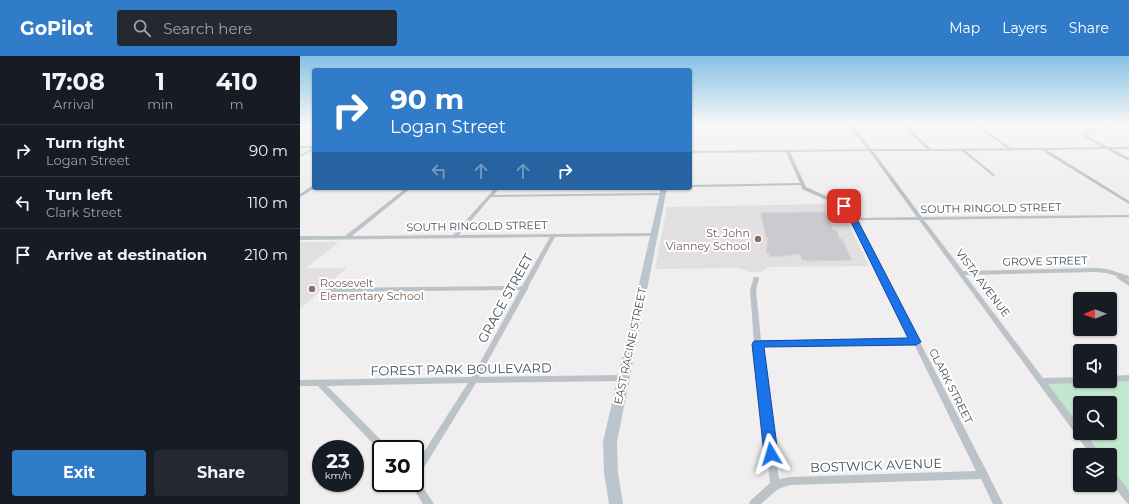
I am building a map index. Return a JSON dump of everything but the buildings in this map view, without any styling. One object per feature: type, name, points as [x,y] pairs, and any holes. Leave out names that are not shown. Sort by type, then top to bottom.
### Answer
[{"type":"main road","name":"EAST RACINE STREET","points":[[616,504],[611,485],[609,459],[610,442],[622,378],[664,191]]},
{"type":"street","name":"VISTA AVENUE","points":[[867,146],[1091,448]]},
{"type":"street","points":[[926,146],[929,149]]},
{"type":"street","points":[[1103,146],[1129,160]]},
{"type":"street","points":[[300,147],[312,148]]},
{"type":"street","points":[[1041,148],[1129,203]]},
{"type":"street","points":[[692,152],[1129,148]]},
{"type":"street","points":[[300,156],[312,149]]},
{"type":"street","points":[[962,149],[993,175]]},
{"type":"street","points":[[692,186],[801,184],[787,150]]},
{"type":"street","name":"CLARK STREET","points":[[801,184],[811,192],[844,206],[854,219],[998,504]]},
{"type":"street","points":[[300,196],[312,188]]},
{"type":"street","points":[[346,238],[406,190]]},
{"type":"street","points":[[455,236],[495,190]]},
{"type":"street","points":[[490,196],[664,191]]},
{"type":"street","name":"SOUTH RINGOLD STREET","points":[[854,219],[1129,216]]},
{"type":"street","name":"SOUTH RINGOLD STREET","points":[[300,238],[655,234]]},
{"type":"street","name":"GRACE STREET","points":[[424,460],[474,380],[526,288],[553,236]]},
{"type":"street","name":"GROVE STREET","points":[[961,273],[1095,270],[1129,278]]},
{"type":"street","points":[[1116,274],[1129,284]]},
{"type":"street","points":[[756,278],[753,290],[775,485]]},
{"type":"street","points":[[328,290],[526,288]]},
{"type":"street","points":[[758,344],[916,342]]},
{"type":"street","name":"FOREST PARK BOULEVARD","points":[[300,383],[622,378]]},
{"type":"street","points":[[1117,379],[1129,378]]},
{"type":"street","points":[[1041,381],[1073,380]]},
{"type":"street","points":[[320,383],[375,440]]},
{"type":"street","name":"BOSTWICK AVENUE","points":[[754,504],[775,485],[790,481],[808,479],[984,475]]},
{"type":"street","points":[[1117,483],[1129,499]]},
{"type":"street","points":[[421,492],[429,504]]},
{"type":"shaded area","name":"St. John Vianney School","points":[[826,204],[843,213],[869,266],[768,267],[762,272],[749,272],[739,268],[655,269],[667,207]]},
{"type":"shaded area","name":"Roosevelt Elementary School","points":[[300,242],[339,242],[306,268],[347,268],[300,309]]},
{"type":"green space","points":[[1129,378],[1129,499],[1117,483],[1117,448],[1091,448],[1085,440],[1117,440],[1117,396],[1073,396],[1073,424],[1041,381],[1073,381],[1073,388],[1117,388],[1117,380]]},
{"type":"place","name":"St. John Vianney School","points":[[758,239]]},
{"type":"place","name":"Roosevelt Elementary School","points":[[312,289]]},
{"type":"route","points":[[771,454],[758,344],[916,342],[854,219],[844,206]]}]
